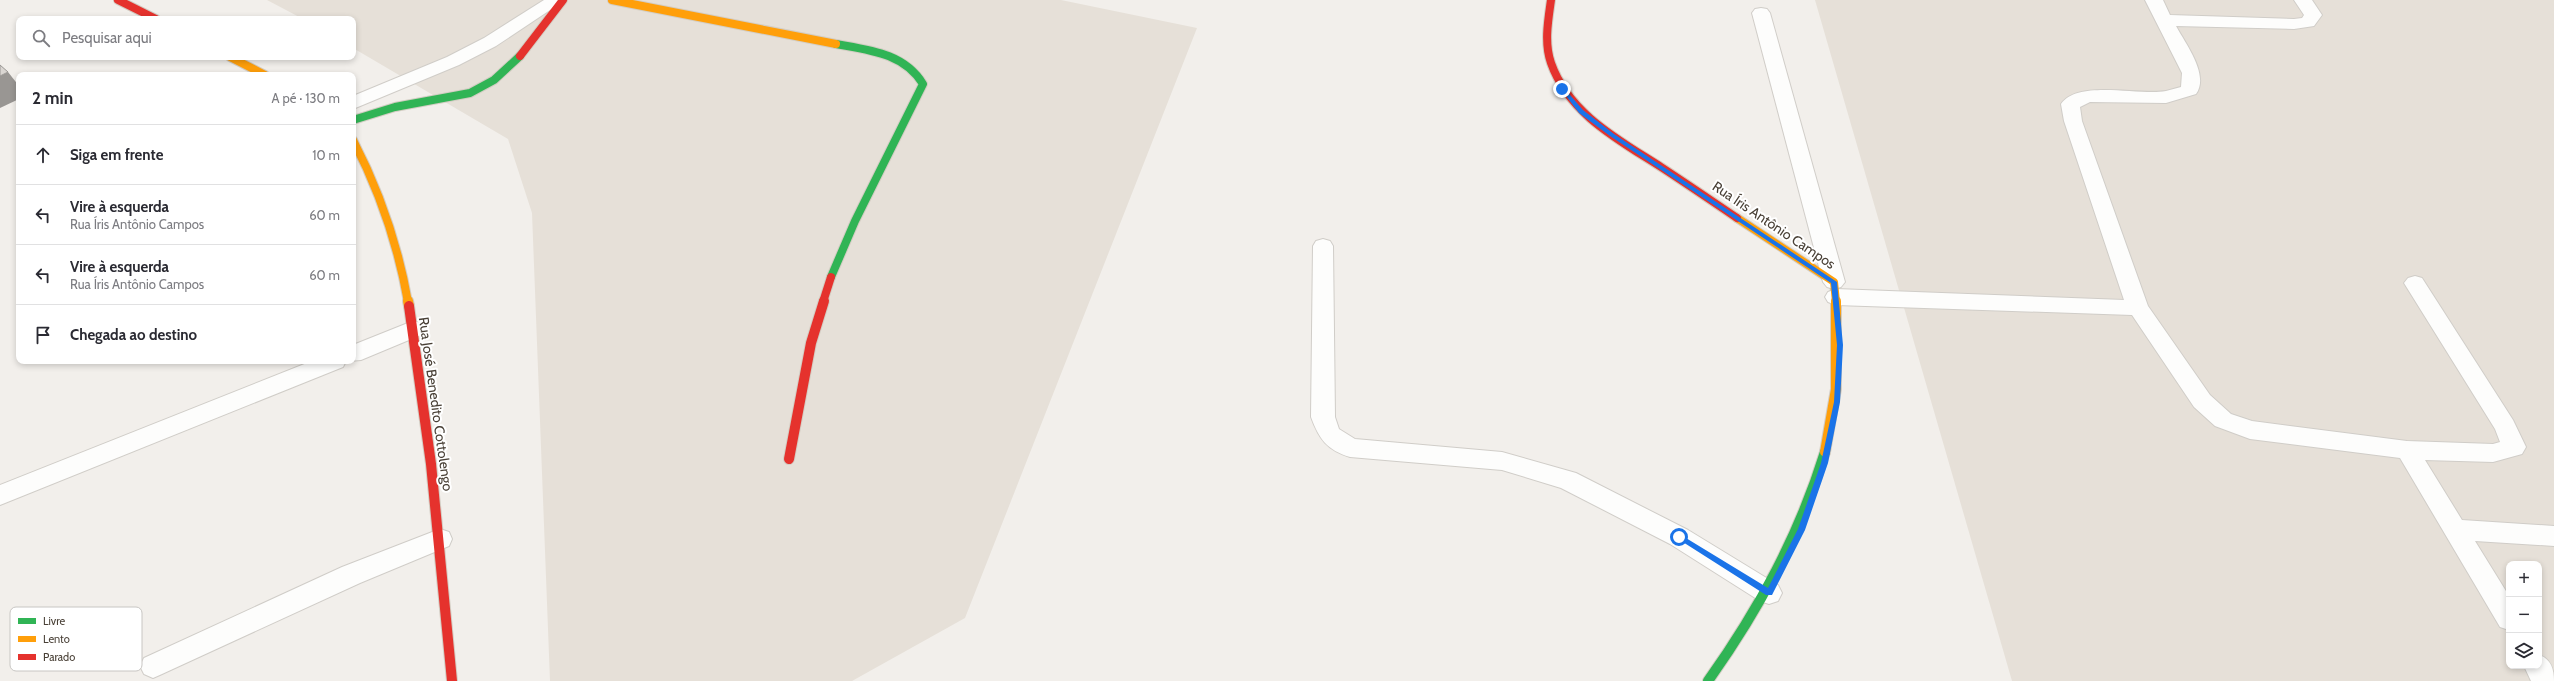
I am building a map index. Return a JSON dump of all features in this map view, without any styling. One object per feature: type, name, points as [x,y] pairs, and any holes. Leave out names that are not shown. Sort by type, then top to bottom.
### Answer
[{"type":"street","points":[[118,0],[150,16]]},
{"type":"street","points":[[356,102],[453,61],[490,42],[556,0]]},
{"type":"street","points":[[356,119],[409,104],[460,97],[488,86],[509,68],[529,47],[563,0]]},
{"type":"street","points":[[612,0],[880,53],[902,61],[920,73],[923,84],[842,251],[821,304],[806,362],[789,459]]},
{"type":"street","name":"Rua Íris Antônio Campos","points":[[1552,0],[1548,16],[1547,44],[1551,66],[1562,89],[1581,112],[1835,290]]},
{"type":"street","points":[[2154,0],[2166,20],[2191,73],[2190,90],[2166,97],[2087,96],[2070,104],[2073,121],[2138,308],[2202,401],[2223,420],[2250,430],[2407,450],[2493,454],[2514,447],[2505,426],[2415,283]]},
{"type":"street","points":[[2166,20],[2294,24],[2308,22],[2313,14],[2303,0]]},
{"type":"street","points":[[1708,681],[1729,654],[1769,593],[1802,530],[1825,463],[1837,402],[1840,345],[1835,290],[1761,13]]},
{"type":"street","points":[[236,60],[259,72]]},
{"type":"street","name":"Rua José Benedito Cottolengo","points":[[356,146],[371,173],[389,218],[413,329],[440,539],[452,681]]},
{"type":"street","points":[[1323,246],[1323,417],[1329,434],[1350,448],[1502,461],[1568,480],[1679,537],[1769,593]]},
{"type":"street","points":[[1835,290],[2138,308]]},
{"type":"street","points":[[356,353],[413,329]]},
{"type":"street","points":[[0,494],[327,364]]},
{"type":"street","points":[[2407,450],[2506,614]]},
{"type":"street","points":[[2456,530],[2554,536]]},
{"type":"street","points":[[153,666],[351,575],[440,539]]},
{"type":"street","points":[[2540,669],[2546,681]]},
{"type":"shaded area","points":[[267,0],[1061,0],[1197,28],[965,618],[852,681],[550,681],[532,213],[508,139],[356,50],[356,16],[297,16]]},
{"type":"shaded area","points":[[1815,0],[2554,0],[2554,681],[2012,681]]},
{"type":"building","points":[[0,65],[8,72],[0,76]]},
{"type":"traffic: fast","points":[[831,277],[855,221],[923,84],[916,73],[908,65],[897,59],[873,51],[836,44]]},
{"type":"traffic: fast","points":[[356,119],[395,107],[470,93],[482,88],[494,80],[520,56]]},
{"type":"traffic: fast","points":[[1708,681],[1746,626],[1777,572],[1804,515],[1825,452]]},
{"type":"traffic: slow","points":[[612,0],[836,44]]},
{"type":"traffic: slow","points":[[236,60],[259,72]]},
{"type":"traffic: slow","points":[[356,146],[373,180],[395,241],[409,306]]},
{"type":"traffic: slow","points":[[1737,218],[1834,282],[1838,346],[1836,389],[1834,410],[1825,452]]},
{"type":"traffic: jam","points":[[118,0],[150,16]]},
{"type":"traffic: jam","points":[[520,56],[563,0]]},
{"type":"traffic: jam","points":[[1551,0],[1547,32],[1549,55],[1558,80],[1569,96],[1581,110],[1611,134],[1737,218]]},
{"type":"traffic: jam","points":[[789,459],[811,343],[831,277]]},
{"type":"traffic: jam","points":[[409,306],[431,464],[452,681]]},
{"type":"route","points":[[1562,89],[1581,112],[1612,135],[1834,282],[1840,345],[1837,402],[1825,463],[1802,530],[1769,593],[1679,537]]}]
